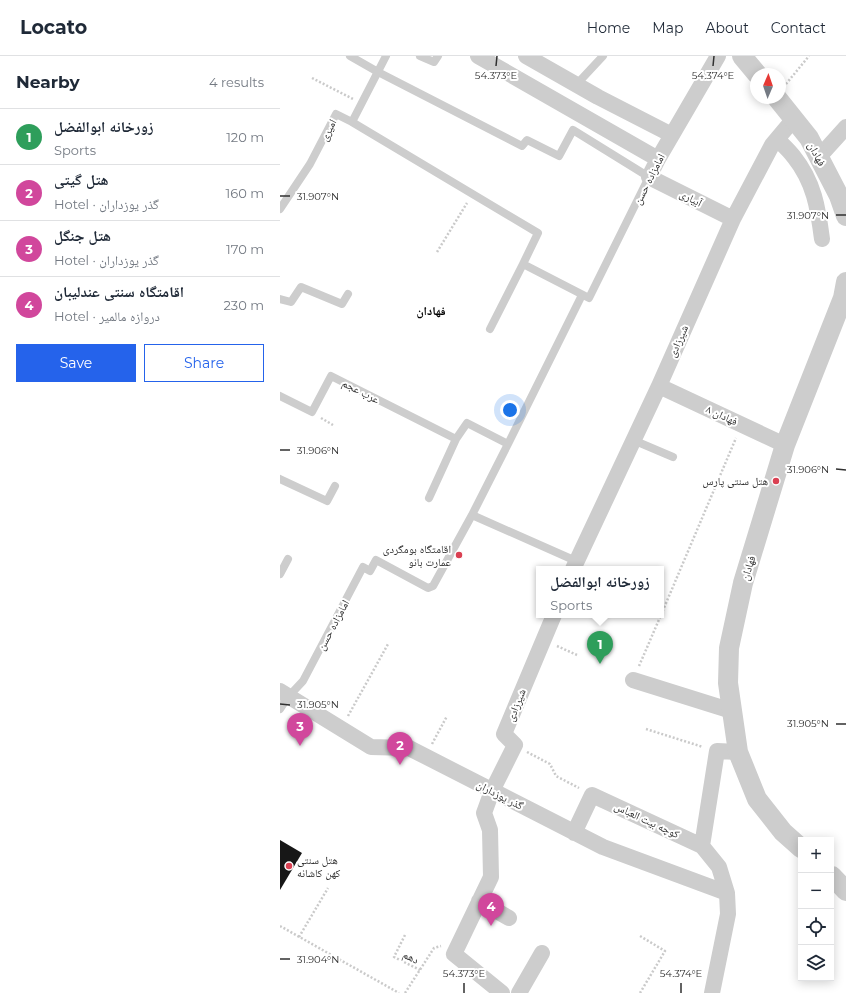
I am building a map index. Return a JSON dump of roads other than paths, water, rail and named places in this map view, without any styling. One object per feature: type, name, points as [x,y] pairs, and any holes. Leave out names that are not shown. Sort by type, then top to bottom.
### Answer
[{"type":"street","points":[[478,56],[658,159]]},
{"type":"street","points":[[526,56],[576,85],[672,135]]},
{"type":"street","name":"امامزاده حسن","points":[[649,177],[718,56]]},
{"type":"street","points":[[742,56],[752,68]]},
{"type":"street","name":"فهادان","points":[[786,104],[793,120],[809,138],[819,156],[839,196],[846,216]]},
{"type":"street","name":"شیرزادی","points":[[574,565],[658,386],[733,219],[772,146],[793,120]]},
{"type":"street","points":[[819,156],[846,127]]},
{"type":"street","points":[[777,139],[794,157],[810,182],[818,207],[822,238]]},
{"type":"street","name":"آبیاری","points":[[649,177],[733,219]]},
{"type":"street","name":"فهادان","points":[[798,845],[783,832],[757,799],[738,752],[728,683],[729,648],[743,584],[785,444],[843,298],[846,282]]},
{"type":"street","name":"فهادان ۸","points":[[658,386],[785,444]]},
{"type":"street","name":"شیرزادی","points":[[492,791],[515,745],[504,734],[553,618]]},
{"type":"street","points":[[633,680],[732,710]]},
{"type":"street","name":"گذر يوزداران","points":[[283,699],[341,728],[372,747],[409,748],[603,847],[726,894]]},
{"type":"street","points":[[712,993],[728,914],[726,894],[719,867],[702,846],[717,751],[738,752]]},
{"type":"street","points":[[492,791],[484,813],[490,830],[491,877],[454,954],[502,993]]},
{"type":"street","name":"کوچه بيت العباس","points":[[574,833],[592,795],[702,846]]},
{"type":"street","points":[[839,878],[846,891]]},
{"type":"street","points":[[479,901],[509,918]]},
{"type":"street","points":[[519,993],[542,953]]},
{"type":"lane","points":[[350,56],[522,146],[527,140],[559,156],[573,130],[649,177]]},
{"type":"lane","name":"امیری","points":[[280,209],[310,164],[336,114],[352,122],[386,56]]},
{"type":"lane","points":[[420,56],[434,62],[438,56]]},
{"type":"lane","points":[[576,85],[603,56]]},
{"type":"lane","points":[[352,122],[538,233],[490,329]]},
{"type":"lane","name":"امامزاده حسن","points":[[582,295],[589,298],[649,177]]},
{"type":"lane","points":[[523,264],[582,295],[472,515],[574,565]]},
{"type":"lane","points":[[280,299],[291,302],[301,287],[342,304],[348,294]]},
{"type":"lane","name":"عرب عجم","points":[[280,396],[312,412],[331,376],[456,439]]},
{"type":"lane","points":[[429,498],[456,439],[466,424],[508,444]]},
{"type":"lane","points":[[633,440],[673,457]]},
{"type":"lane","points":[[280,478],[327,501],[335,486]]},
{"type":"lane","name":"امامزاده حسن","points":[[283,699],[303,680],[363,567],[370,571],[376,560],[428,588],[434,586],[472,515]]},
{"type":"lane","points":[[280,574],[288,559]]},
{"type":"place","name":"هتل سنتی پارس","points":[[776,481]]},
{"type":"place","name":"اقامتگاه بومگردی عمارت بانو","points":[[459,555]]},
{"type":"place","name":"زورخانه ابوالفضل","points":[[600,664]]},
{"type":"place","name":"هتل جنگل","points":[[300,746]]},
{"type":"place","name":"هتل گیتی","points":[[400,765]]},
{"type":"place","name":"هتل سنتی کهن کاشانه","points":[[289,866]]},
{"type":"place","name":"اقامتگاه سنتی عندلیبان","points":[[491,926]]},
{"type":"district","name":"فهادان","points":[[431,311]]}]
